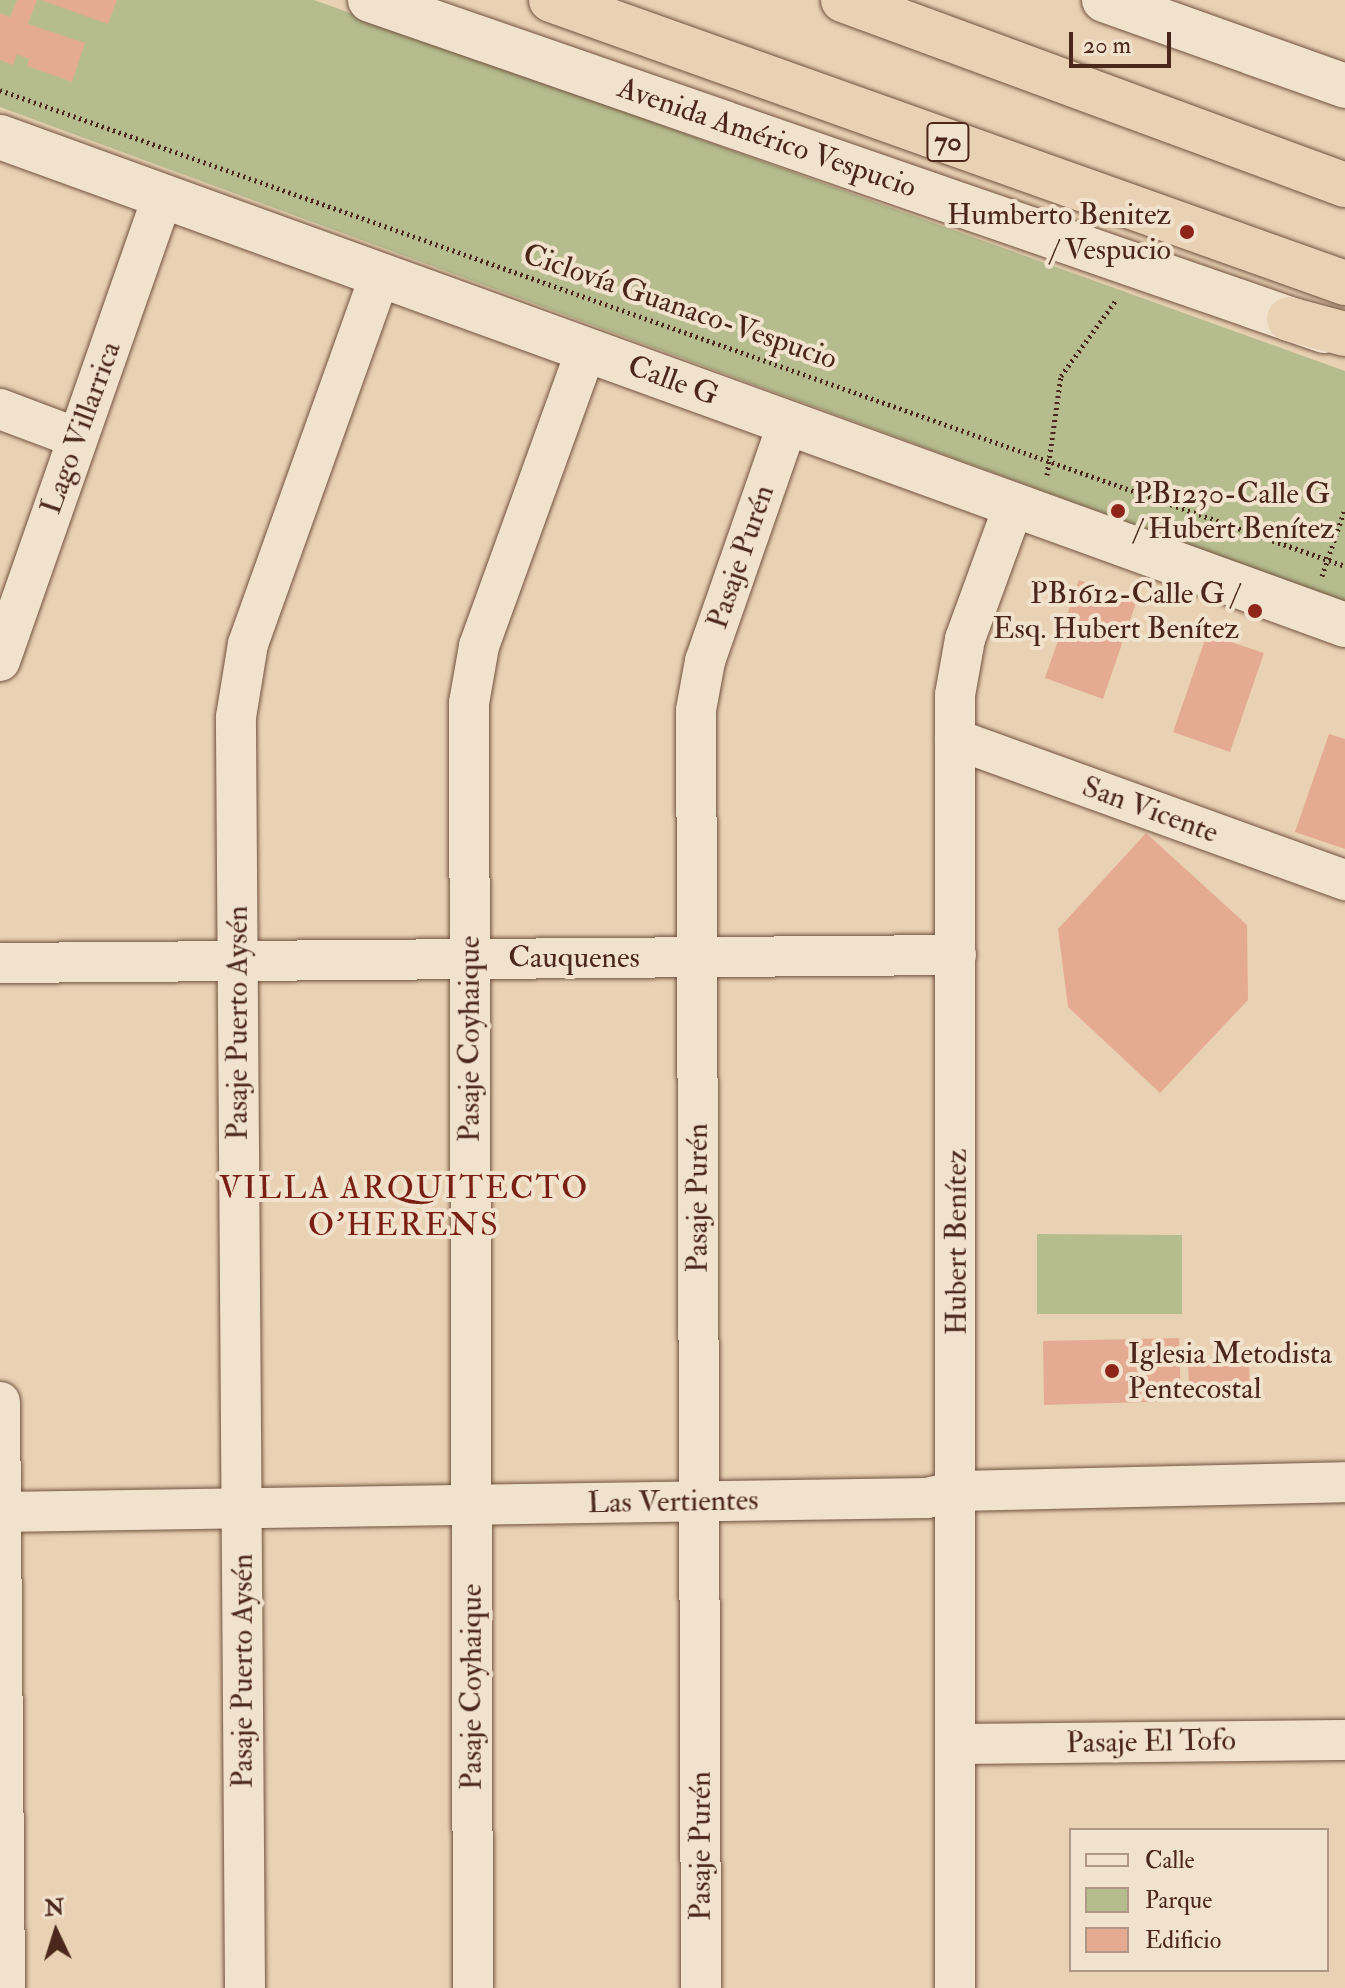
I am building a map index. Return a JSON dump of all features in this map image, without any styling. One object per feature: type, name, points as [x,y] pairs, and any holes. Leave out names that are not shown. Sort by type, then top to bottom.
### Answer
[{"type":"highway","name":"70","points":[[551,0],[1345,283]]},
{"type":"highway","points":[[843,0],[1345,185]]},
{"type":"highway","points":[[1289,319],[1345,337]]},
{"type":"street","name":"Avenida Américo Vespucio","points":[[370,0],[1289,319]]},
{"type":"street","points":[[1104,0],[1345,86]]},
{"type":"street","name":"Calle G","points":[[0,137],[1326,618]]},
{"type":"street","name":"Lago Villarrica","points":[[2,648],[163,196]]},
{"type":"street","name":"Pasaje Puerto Aysén","points":[[245,1988],[238,961],[240,683],[260,605],[380,275]]},
{"type":"street","name":"Pasaje Coyhaique","points":[[473,1988],[469,959],[472,677],[586,350]]},
{"type":"street","points":[[0,409],[77,438]]},
{"type":"street","name":"Pasaje Purén","points":[[701,1988],[697,957],[699,687],[788,423]]},
{"type":"street","name":"Hubert Benítez","points":[[955,1988],[955,739],[959,662],[1024,509]]},
{"type":"street","name":"San Vicente","points":[[955,739],[1345,880]]},
{"type":"street","name":"Cauquenes","points":[[0,963],[956,955]]},
{"type":"street","points":[[0,1402],[5,1988]]},
{"type":"street","name":"Las Vertientes","points":[[0,1512],[927,1498],[957,1491],[1345,1482]]},
{"type":"street","name":"Pasaje El Tofo","points":[[956,1744],[1345,1740]]},
{"type":"path","name":"Ciclovía Guanaco-Vespucio","points":[[0,90],[1345,566]]},
{"type":"path","points":[[1024,509],[1052,462],[1061,376],[1125,288]]},
{"type":"path","points":[[1326,618],[1329,560],[1345,509]]},
{"type":"green space","points":[[0,0],[314,0],[1345,371],[1345,602],[0,107]]},
{"type":"green space","points":[[1037,1234],[1182,1235],[1182,1314],[1037,1314]]},
{"type":"building","points":[[17,0],[37,0],[28,24],[85,43],[72,82],[27,66],[29,59],[17,54],[13,65],[0,60],[0,13],[10,17]]},
{"type":"building","points":[[41,0],[117,0],[108,24]]},
{"type":"building","points":[[1079,580],[1137,600],[1103,699],[1045,678]]},
{"type":"building","points":[[1207,634],[1264,653],[1230,752],[1173,732]]},
{"type":"building","points":[[1329,734],[1345,739],[1345,849],[1295,832]]},
{"type":"building","points":[[1146,833],[1247,925],[1248,1000],[1160,1093],[1068,1007],[1058,929]]},
{"type":"building","name":"Iglesia Metodista Pentecostal","points":[[1179,1338],[1181,1401],[1044,1405],[1043,1341]]},
{"type":"building","points":[[1249,1361],[1250,1390],[1189,1393],[1188,1363]]},
{"type":"place","name":"Humberto Benitez / Vespucio","points":[[1187,232]]},
{"type":"place","name":"PB1230-Calle G / Hubert Benítez","points":[[1118,511]]},
{"type":"place","name":"PB1612-Calle G / Esq. Hubert Benítez","points":[[1255,611]]},
{"type":"place","name":"Iglesia Metodista Pentecostal","points":[[1112,1371]]},
{"type":"district","name":"VILLA ARQUITECTO O'HERENS","points":[[404,1208]]}]
